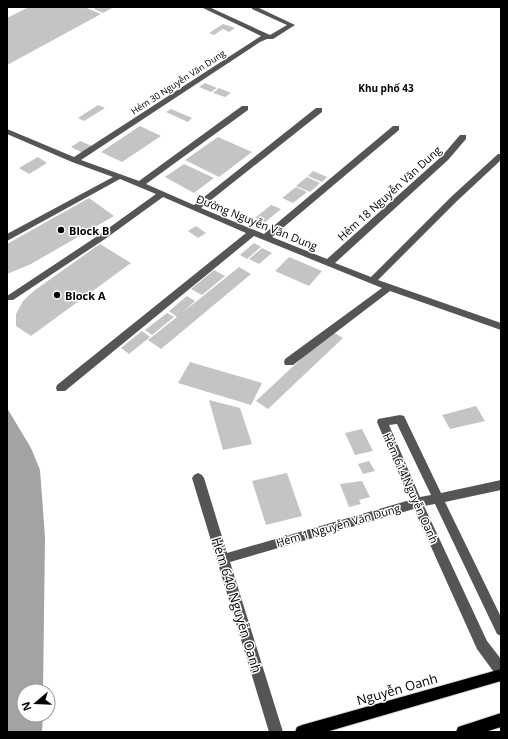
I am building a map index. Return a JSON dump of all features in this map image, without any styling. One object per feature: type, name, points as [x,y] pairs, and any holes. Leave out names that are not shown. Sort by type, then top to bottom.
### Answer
[{"type":"main road","name":"Nguyễn Oanh","points":[[302,732],[501,675]]},
{"type":"main road","points":[[463,732],[501,720]]},
{"type":"street","points":[[204,7],[266,36]]},
{"type":"street","name":"Hẻm 30 Nguyễn Văn Dung","points":[[75,160],[266,36],[271,38],[292,25],[254,8]]},
{"type":"street","points":[[140,184],[245,108]]},
{"type":"street","points":[[195,209],[319,110]]},
{"type":"street","points":[[266,237],[396,128]]},
{"type":"street","name":"Đường Nguyễn Văn Dung","points":[[7,131],[75,160],[140,184],[195,209],[372,281],[501,327]]},
{"type":"street","name":"Hẻm 18 Nguyễn Văn Dung","points":[[329,263],[445,158],[463,137]]},
{"type":"street","points":[[372,281],[454,199],[501,156]]},
{"type":"street","points":[[7,238],[118,177]]},
{"type":"street","points":[[10,298],[102,237],[162,194]]},
{"type":"street","points":[[61,388],[252,232]]},
{"type":"street","points":[[289,362],[389,287]]},
{"type":"street","name":"Hẻm 614 Nguyễn Oanh","points":[[501,630],[400,419],[382,422],[417,503],[482,645],[501,670]]},
{"type":"street","name":"Hẻm 640 Nguyễn Oanh","points":[[198,478],[276,732]]},
{"type":"street","name":"Hẻm 1 Nguyễn Văn Dung","points":[[223,559],[417,503],[501,485]]},
{"type":"shaded area","points":[[7,408],[31,448],[40,470],[45,537],[43,683],[16,683],[16,723],[43,723],[42,732],[7,732]]},
{"type":"building","points":[[29,7],[84,7],[101,14],[9,64],[7,63],[7,18]]},
{"type":"building","points":[[97,7],[114,7],[103,13],[94,9]]},
{"type":"building","points":[[223,24],[235,28],[229,32],[223,29],[214,35],[209,33]]},
{"type":"building","points":[[205,83],[217,88],[211,92],[199,87]]},
{"type":"building","points":[[219,88],[231,93],[225,97],[213,93]]},
{"type":"building","points":[[98,105],[105,108],[84,121],[78,118]]},
{"type":"building","points":[[171,109],[192,118],[188,122],[166,112]]},
{"type":"building","points":[[140,126],[161,136],[122,162],[101,152]]},
{"type":"building","points":[[218,137],[252,152],[219,177],[185,160]]},
{"type":"building","points":[[80,141],[92,146],[83,153],[71,147]]},
{"type":"building","points":[[38,157],[47,163],[29,174],[19,168]]},
{"type":"building","points":[[184,164],[214,178],[194,193],[165,177]]},
{"type":"building","points":[[313,171],[327,177],[322,182],[308,176]]},
{"type":"building","points":[[307,177],[320,183],[310,192],[296,186]]},
{"type":"building","points":[[296,187],[307,192],[293,203],[282,198]]},
{"type":"building","name":"Block B","points":[[89,198],[114,216],[31,264],[7,274],[7,244]]},
{"type":"building","points":[[271,205],[281,209],[264,223],[255,218]]},
{"type":"building","points":[[196,226],[206,233],[198,238],[188,231]]},
{"type":"building","points":[[254,243],[261,247],[247,259],[240,255]]},
{"type":"building","name":"Block A","points":[[100,244],[131,263],[31,336],[16,326],[16,314],[23,301],[35,290]]},
{"type":"building","points":[[262,248],[272,253],[259,264],[249,259]]},
{"type":"building","points":[[289,257],[322,271],[309,286],[275,271]]},
{"type":"building","points":[[239,267],[251,274],[161,349],[148,340],[177,317],[169,311],[187,296],[195,301],[182,313]]},
{"type":"building","points":[[214,270],[225,276],[202,295],[191,289]]},
{"type":"building","points":[[167,313],[174,317],[152,335],[145,330]]},
{"type":"building","points":[[142,331],[150,337],[129,354],[121,348]]},
{"type":"building","points":[[331,331],[343,338],[268,409],[256,401]]},
{"type":"building","points":[[190,362],[262,383],[251,405],[178,383]]},
{"type":"building","points":[[209,400],[240,408],[252,444],[223,450]]},
{"type":"building","points":[[476,406],[485,421],[450,429],[442,415]]},
{"type":"building","points":[[362,429],[373,451],[355,455],[345,433]]},
{"type":"building","points":[[369,461],[375,471],[363,474],[358,464]]},
{"type":"building","points":[[287,473],[302,516],[266,525],[252,481]]},
{"type":"building","points":[[362,481],[370,497],[359,500],[361,504],[349,507],[340,484]]},
{"type":"place","name":"Block B","points":[[61,230]]},
{"type":"place","name":"Block A","points":[[57,295]]},
{"type":"district","name":"Khu phố 43","points":[[386,88]]}]
